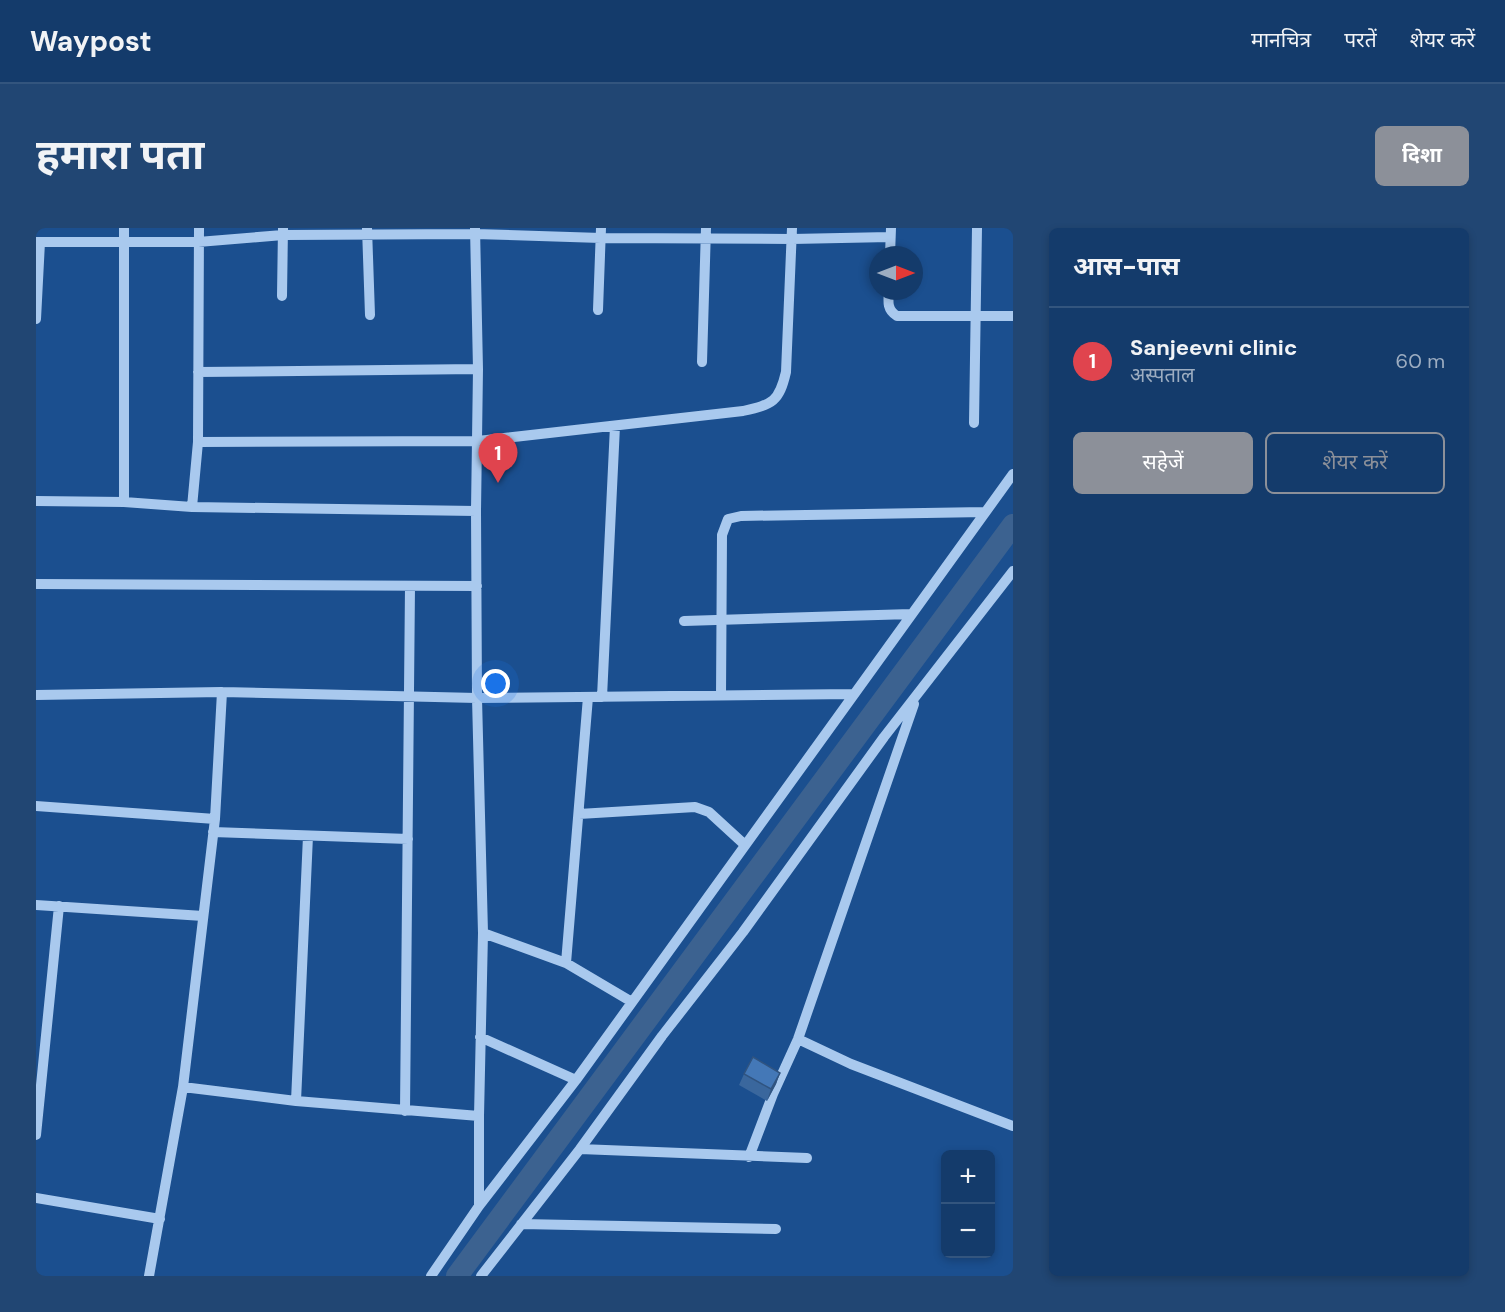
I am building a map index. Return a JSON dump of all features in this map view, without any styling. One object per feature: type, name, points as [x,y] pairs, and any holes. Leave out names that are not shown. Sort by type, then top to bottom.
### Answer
[{"type":"street","points":[[124,228],[124,502]]},
{"type":"street","points":[[192,507],[198,442],[199,228]]},
{"type":"street","points":[[974,423],[977,228]]},
{"type":"street","points":[[475,231],[478,369],[477,698],[483,933],[479,1206]]},
{"type":"street","points":[[282,296],[283,232]]},
{"type":"street","points":[[36,319],[38,242],[198,242],[283,232],[891,232]]},
{"type":"street","points":[[367,232],[370,315]]},
{"type":"street","points":[[598,310],[601,233]]},
{"type":"street","points":[[702,362],[706,233]]},
{"type":"street","points":[[198,442],[478,441],[743,411],[763,406],[781,392],[786,372],[792,233]]},
{"type":"street","points":[[888,300],[888,307],[897,316],[1013,316]]},
{"type":"street","points":[[198,372],[478,369]]},
{"type":"street","points":[[602,697],[615,426]]},
{"type":"street","points":[[431,1276],[479,1206],[576,1080],[1013,474]]},
{"type":"street","points":[[36,501],[124,502],[192,507],[476,511]]},
{"type":"street","points":[[721,695],[722,535],[728,519],[732,517],[985,512]]},
{"type":"street","points":[[481,1276],[580,1149],[662,1036],[743,932],[884,738],[1013,571]]},
{"type":"street","points":[[36,584],[477,586]]},
{"type":"street","points":[[405,1111],[410,586]]},
{"type":"street","points":[[684,621],[911,615]]},
{"type":"street","points":[[36,695],[222,692],[477,698],[853,694]]},
{"type":"street","points":[[149,1276],[183,1087],[213,832],[222,692]]},
{"type":"street","points":[[749,1156],[773,1094],[798,1039],[917,696]]},
{"type":"street","points":[[566,963],[588,697]]},
{"type":"street","points":[[36,806],[214,819]]},
{"type":"street","points":[[579,814],[695,807],[709,812],[745,845]]},
{"type":"street","points":[[213,832],[408,839]]},
{"type":"street","points":[[296,1101],[308,836]]},
{"type":"street","points":[[36,904],[203,916]]},
{"type":"street","points":[[36,1135],[38,1088],[59,906]]},
{"type":"street","points":[[483,933],[566,963],[632,1002]]},
{"type":"street","points":[[480,1037],[576,1080]]},
{"type":"street","points":[[798,1039],[851,1064],[1013,1126]]},
{"type":"street","points":[[183,1087],[296,1101],[479,1116]]},
{"type":"street","points":[[580,1149],[807,1158]]},
{"type":"street","points":[[36,1198],[160,1218]]},
{"type":"street","points":[[521,1224],[776,1229]]},
{"type":"building","points":[[753,1057],[780,1073],[771,1089],[744,1074]]},
{"type":"waterway","points":[[457,1276],[1013,525]]},
{"type":"place","name":"Sanjeevni clinic","points":[[498,483]]}]
